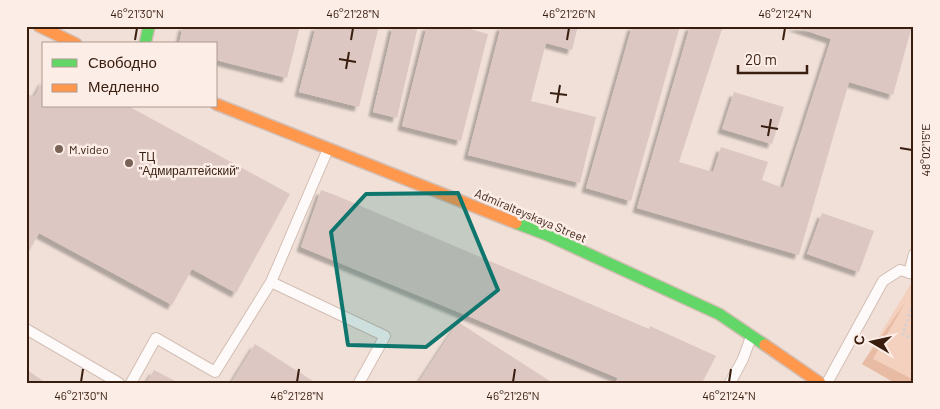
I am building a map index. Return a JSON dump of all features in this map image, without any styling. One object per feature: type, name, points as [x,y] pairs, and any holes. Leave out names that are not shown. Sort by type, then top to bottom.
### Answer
[{"type":"main road","points":[[39,26],[72,42]]},
{"type":"main road","points":[[145,42],[149,26]]},
{"type":"main road","name":"Admiralteyskaya Street","points":[[218,105],[545,234],[719,314],[820,383]]},
{"type":"lane","points":[[131,383],[156,338],[215,372],[271,282],[329,148]]},
{"type":"lane","points":[[827,383],[883,281],[900,270],[911,273],[914,254]]},
{"type":"lane","points":[[271,282],[385,336],[359,383]]},
{"type":"lane","points":[[26,329],[119,383]]},
{"type":"lane","points":[[730,383],[743,359],[751,336]]},
{"type":"path","points":[[914,300],[903,334],[914,340]]},
{"type":"highlighted area","points":[[458,193],[498,290],[426,347],[348,345],[331,232],[366,194]]},
{"type":"shaded area","points":[[910,285],[914,286],[914,383],[895,383],[862,364]]},
{"type":"shaded area","points":[[906,301],[873,359],[914,380],[914,383],[895,383],[862,364]]},
{"type":"building","points":[[183,26],[300,26],[287,78],[218,61],[218,42],[179,42]]},
{"type":"building","points":[[316,26],[379,26],[359,107],[299,92]]},
{"type":"building","points":[[393,26],[418,26],[397,118],[373,112]]},
{"type":"building","points":[[427,26],[459,26],[488,34],[461,141],[402,126]]},
{"type":"building","points":[[501,26],[578,26],[572,50],[546,43],[531,101],[596,117],[580,183],[468,155]]},
{"type":"building","points":[[632,26],[680,26],[631,201],[586,188]]},
{"type":"building","points":[[690,26],[723,26],[679,162],[713,172],[721,147],[768,162],[762,180],[783,188],[831,39],[792,26],[912,26],[893,95],[849,82],[799,255],[637,208]]},
{"type":"building","name":"ТЦ \"Адмиралтейский\"","points":[[42,83],[42,108],[132,108],[290,194],[236,293],[192,269],[172,305],[39,233],[26,257],[26,132],[29,128],[26,127],[26,93],[34,97]]},
{"type":"building","points":[[734,92],[784,107],[772,144],[722,129]]},
{"type":"building","points":[[321,190],[649,329],[650,326],[716,356],[702,383],[615,383],[618,378],[301,247]]},
{"type":"building","points":[[822,213],[874,231],[859,272],[807,254]]},
{"type":"building","points":[[458,322],[553,383],[418,383]]},
{"type":"building","points":[[255,344],[313,381],[312,383],[231,383]]},
{"type":"building","points":[[26,369],[46,383],[26,383]]},
{"type":"building","points":[[154,370],[179,383],[146,383]]},
{"type":"traffic: fast","points":[[145,42],[149,26]]},
{"type":"traffic: fast","points":[[516,223],[545,234],[719,314],[765,345]]},
{"type":"traffic: slow","points":[[39,26],[72,42]]},
{"type":"traffic: slow","points":[[218,105],[516,223]]},
{"type":"traffic: slow","points":[[765,345],[820,383]]},
{"type":"place","name":"M.video","points":[[59,149]]},
{"type":"place","name":"ТЦ \"Адмиралтейский\"","points":[[129,163]]}]
